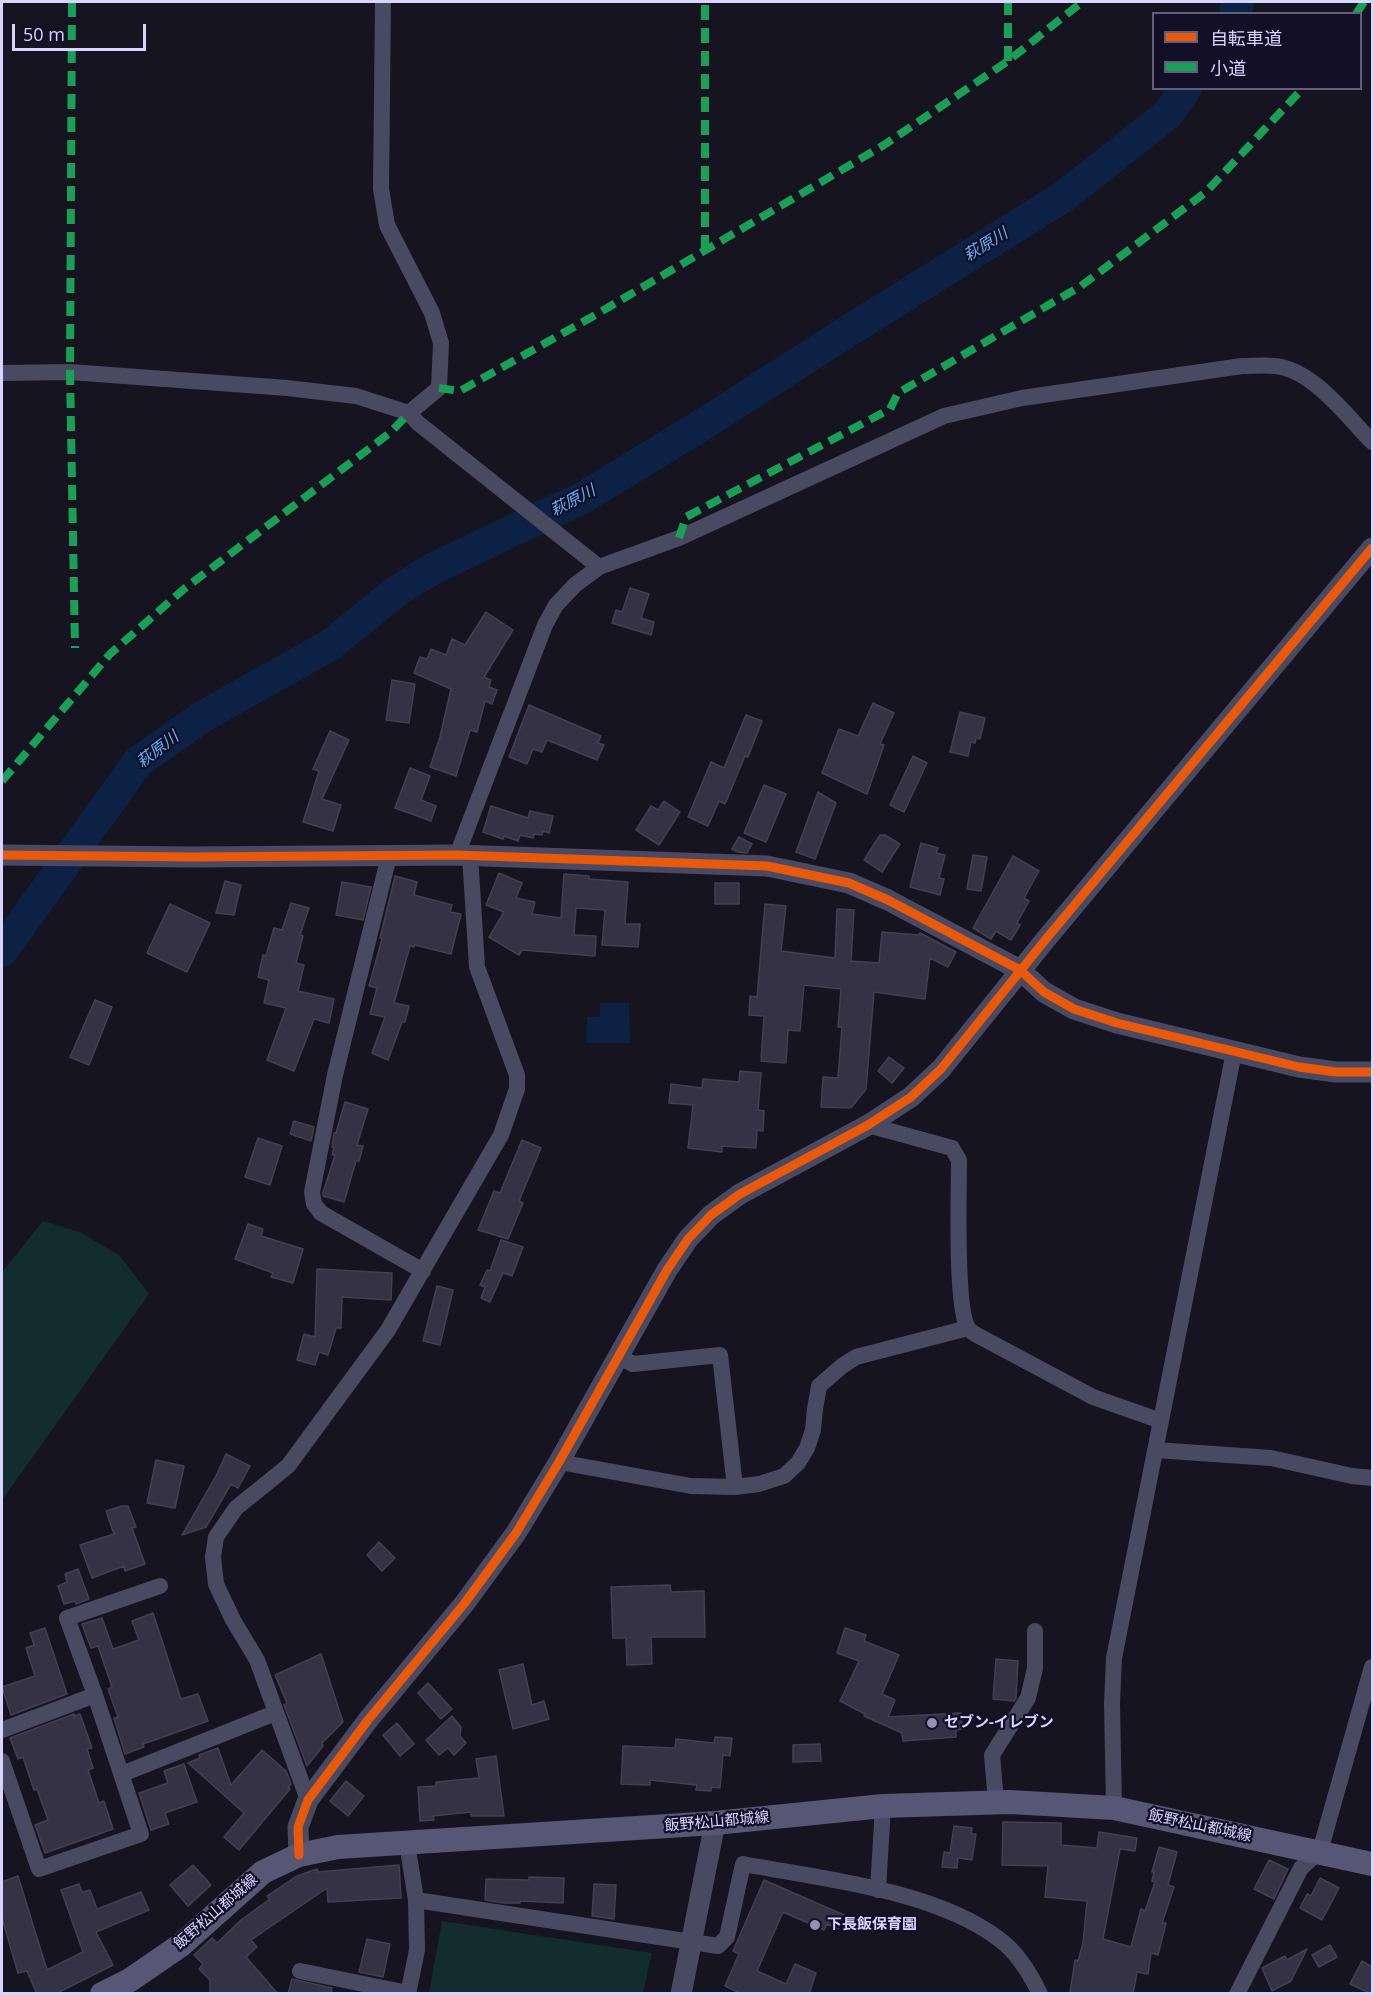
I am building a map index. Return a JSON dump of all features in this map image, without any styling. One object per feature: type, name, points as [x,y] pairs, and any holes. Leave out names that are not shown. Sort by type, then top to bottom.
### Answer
[{"type":"main road","name":"飯野松山都城線","points":[[102,1994],[130,1980],[181,1945],[263,1872],[299,1855],[338,1847],[715,1823],[883,1806],[996,1802],[1114,1808],[1372,1864]]},
{"type":"street","points":[[383,2],[381,189],[387,225],[432,313],[441,343],[439,387],[413,418]]},
{"type":"street","points":[[308,1800],[257,1660],[232,1620],[216,1584],[213,1557],[216,1537],[236,1508],[288,1466],[388,1330],[501,1135],[517,1089],[517,1075],[477,967],[464,855],[544,625],[556,605],[575,585],[598,567],[679,538],[944,416],[1022,398],[1242,366],[1277,366],[1302,375],[1322,390],[1372,442]]},
{"type":"street","points":[[2,373],[70,372],[287,388],[356,396],[413,418],[598,567]]},
{"type":"street","points":[[299,1855],[298,1827],[308,1800],[369,1720],[464,1604],[516,1533],[560,1462],[667,1270],[688,1239],[711,1215],[740,1194],[868,1125],[911,1097],[940,1069],[1372,548]]},
{"type":"street","points":[[2,855],[192,857],[464,855],[767,866],[849,883],[888,900],[1020,970],[1044,992],[1074,1009],[1117,1023],[1299,1067],[1336,1072],[1372,1072]]},
{"type":"street","points":[[389,855],[335,1075],[312,1192],[314,1204],[321,1213],[423,1270]]},
{"type":"street","points":[[1114,1808],[1112,1703],[1114,1658],[1234,1052]]},
{"type":"street","points":[[868,1125],[952,1148],[959,1160],[960,1283],[963,1312],[968,1328],[975,1334],[1093,1397],[1161,1421]]},
{"type":"street","points":[[560,1462],[692,1486],[735,1487],[759,1484],[784,1476],[798,1463],[807,1448],[813,1430],[819,1386],[842,1366],[856,1357],[968,1328]]},
{"type":"street","points":[[618,1357],[633,1364],[720,1355],[735,1487]]},
{"type":"street","points":[[1156,1450],[1271,1458],[1352,1476],[1372,1478]]},
{"type":"street","points":[[2,1761],[39,1869],[141,1834],[67,1618],[160,1586]]},
{"type":"street","points":[[996,1802],[992,1755],[1028,1698],[1035,1668],[1035,1631]]},
{"type":"street","points":[[1238,1994],[1301,1868],[1320,1851],[1372,1667]]},
{"type":"street","points":[[2,1730],[94,1695]]},
{"type":"street","points":[[122,1774],[275,1713]]},
{"type":"street","points":[[878,1890],[883,1806]]},
{"type":"street","points":[[681,1994],[715,1823]]},
{"type":"street","points":[[300,1971],[408,1993],[417,1950],[416,1900],[407,1843]]},
{"type":"street","points":[[416,1900],[718,1946],[727,1937],[743,1864],[878,1890],[943,1908],[976,1924],[1001,1940],[1027,1967],[1040,1994]]},
{"type":"green space","points":[[43,1221],[82,1233],[120,1256],[149,1294],[2,1500],[2,1272]]},
{"type":"green space","points":[[442,1921],[652,1953],[643,1993],[429,1993]]},
{"type":"water","points":[[600,1003],[629,1003],[630,1043],[587,1043],[587,1017],[600,1017]]},
{"type":"building","points":[[630,588],[649,594],[641,618],[654,622],[651,635],[612,623],[616,610],[622,612]]},
{"type":"building","points":[[486,612],[513,630],[484,677],[491,680],[489,687],[497,690],[492,704],[485,701],[477,732],[470,730],[456,776],[430,767],[440,737],[451,689],[414,673],[420,657],[427,659],[431,649],[446,655],[452,639],[465,645]]},
{"type":"building","points":[[392,680],[415,684],[409,723],[386,720]]},
{"type":"building","points":[[873,703],[894,713],[880,744],[884,745],[867,794],[822,773],[839,729],[858,736]]},
{"type":"building","points":[[529,705],[601,736],[598,743],[604,745],[597,760],[547,740],[542,752],[533,749],[527,764],[509,757]]},
{"type":"building","points":[[960,712],[985,718],[980,739],[976,738],[975,743],[971,742],[968,756],[950,752]]},
{"type":"building","points":[[746,715],[762,721],[748,757],[745,756],[725,804],[719,801],[708,826],[688,817],[711,762],[724,768]]},
{"type":"building","points":[[330,731],[349,740],[322,799],[341,805],[333,831],[303,822],[319,771],[313,769]]},
{"type":"building","points":[[913,756],[927,763],[904,812],[890,805]]},
{"type":"building","points":[[410,768],[430,776],[421,800],[436,806],[431,821],[395,808]]},
{"type":"building","points":[[764,785],[786,794],[766,842],[744,833]]},
{"type":"building","points":[[818,792],[836,803],[815,859],[796,852]]},
{"type":"building","points":[[664,801],[680,812],[659,845],[636,830],[651,806],[658,810]]},
{"type":"building","points":[[491,806],[528,818],[530,811],[553,816],[549,833],[543,831],[542,835],[534,834],[533,838],[520,835],[518,841],[483,832]]},
{"type":"building","points":[[880,835],[885,835],[900,844],[882,872],[864,860]]},
{"type":"building","points":[[739,837],[752,844],[747,853],[732,849]]},
{"type":"building","points":[[921,843],[938,848],[936,853],[945,855],[939,878],[944,879],[940,895],[910,887]]},
{"type":"building","points":[[973,855],[987,857],[981,891],[967,889]]},
{"type":"building","points":[[1013,856],[1039,871],[1024,898],[1029,901],[1017,923],[1020,925],[1011,940],[996,931],[991,939],[973,928]]},
{"type":"building","points":[[499,873],[522,883],[516,898],[535,902],[532,914],[561,918],[564,874],[589,876],[589,879],[628,882],[625,924],[640,924],[638,947],[602,945],[605,910],[576,908],[574,935],[596,936],[595,956],[522,950],[519,955],[489,937],[504,912],[486,905]]},
{"type":"building","points":[[395,876],[417,882],[414,895],[452,905],[450,912],[461,914],[451,954],[415,945],[410,946],[394,1003],[409,1006],[405,1022],[402,1022],[388,1060],[372,1053],[385,1017],[370,1014],[377,988],[369,986],[382,939],[380,938]]},
{"type":"building","points":[[225,881],[241,885],[234,915],[216,913]]},
{"type":"building","points":[[342,882],[371,887],[363,920],[336,915]]},
{"type":"building","points":[[715,883],[739,883],[739,904],[715,904]]},
{"type":"building","points":[[291,903],[309,908],[300,935],[303,936],[296,963],[304,965],[298,991],[334,999],[329,1023],[314,1019],[294,1071],[267,1060],[286,1008],[264,1003],[269,980],[258,977],[263,955],[266,956],[274,928],[282,930]]},
{"type":"building","points":[[170,904],[210,923],[187,972],[147,953]]},
{"type":"building","points":[[765,904],[786,906],[781,951],[835,958],[837,909],[854,910],[851,961],[879,963],[882,932],[918,935],[920,933],[956,952],[948,967],[930,958],[925,999],[874,992],[866,1089],[851,1108],[821,1107],[823,1077],[838,1078],[842,1027],[838,1027],[841,989],[804,985],[800,1031],[788,1030],[786,1063],[761,1061],[764,1016],[749,1015],[750,996],[757,997]]},
{"type":"building","points":[[95,1000],[112,1007],[89,1065],[70,1057]]},
{"type":"building","points":[[889,1057],[904,1068],[892,1083],[878,1071]]},
{"type":"building","points":[[740,1071],[761,1073],[758,1110],[764,1111],[763,1131],[757,1130],[756,1148],[722,1146],[722,1152],[688,1148],[693,1105],[669,1103],[671,1084],[702,1088],[703,1079],[739,1082]]},
{"type":"building","points":[[345,1102],[368,1109],[357,1145],[363,1146],[359,1161],[356,1161],[344,1202],[323,1196],[323,1193],[335,1155],[332,1155],[334,1133],[336,1133]]},
{"type":"building","points":[[294,1121],[314,1127],[311,1141],[290,1134]]},
{"type":"building","points":[[258,1138],[282,1146],[270,1185],[245,1177]]},
{"type":"building","points":[[522,1140],[541,1148],[519,1201],[523,1203],[508,1239],[478,1230],[494,1191],[500,1193]]},
{"type":"building","points":[[248,1224],[263,1229],[261,1236],[303,1249],[293,1283],[271,1277],[273,1273],[235,1259]]},
{"type":"building","points":[[501,1240],[523,1247],[512,1276],[503,1273],[490,1302],[481,1298],[485,1287],[480,1285],[487,1270],[490,1271]]},
{"type":"building","points":[[317,1269],[392,1273],[391,1300],[342,1297],[341,1328],[336,1328],[328,1355],[319,1352],[315,1365],[297,1360],[304,1334],[315,1337]]},
{"type":"building","points":[[437,1286],[453,1290],[440,1345],[423,1341]]},
{"type":"building","points":[[226,1454],[250,1466],[238,1488],[231,1484],[206,1527],[182,1535],[216,1476]]},
{"type":"building","points":[[156,1460],[184,1466],[175,1508],[147,1503]]},
{"type":"building","points":[[128,1506],[136,1527],[132,1528],[145,1564],[125,1571],[124,1566],[92,1578],[80,1545],[114,1534],[106,1511]]},
{"type":"building","points":[[379,1542],[395,1558],[382,1571],[367,1555]]},
{"type":"building","points":[[78,1569],[89,1599],[76,1604],[75,1601],[64,1604],[58,1586],[67,1582],[65,1574]]},
{"type":"building","points":[[670,1585],[671,1592],[704,1591],[705,1637],[651,1637],[652,1664],[627,1665],[626,1638],[613,1638],[611,1587]]},
{"type":"building","points":[[153,1613],[181,1699],[198,1694],[208,1721],[143,1744],[144,1747],[125,1754],[114,1718],[118,1717],[108,1689],[112,1687],[98,1646],[91,1648],[82,1624],[102,1618],[113,1649],[139,1640],[132,1621]]},
{"type":"building","points":[[45,1628],[67,1694],[11,1715],[2,1687],[35,1676],[26,1648],[34,1645],[30,1633]]},
{"type":"building","points":[[845,1628],[866,1635],[864,1641],[899,1655],[882,1694],[895,1700],[888,1717],[961,1713],[962,1729],[956,1730],[956,1737],[903,1741],[902,1733],[864,1716],[865,1714],[840,1701],[859,1661],[837,1653]]},
{"type":"building","points":[[321,1654],[343,1722],[322,1743],[323,1746],[307,1766],[284,1705],[287,1703],[275,1675]]},
{"type":"building","points":[[996,1659],[1018,1661],[1014,1701],[993,1699]]},
{"type":"building","points":[[523,1664],[532,1705],[544,1701],[549,1719],[513,1729],[499,1670]]},
{"type":"building","points":[[428,1683],[452,1709],[441,1719],[418,1693]]},
{"type":"building","points":[[74,1714],[74,1716],[80,1714],[92,1748],[87,1749],[93,1768],[88,1770],[99,1803],[104,1801],[113,1829],[45,1853],[35,1825],[48,1820],[37,1789],[34,1790],[23,1757],[18,1759],[10,1738]]},
{"type":"building","points":[[452,1716],[461,1727],[460,1736],[466,1743],[454,1755],[448,1748],[439,1755],[426,1740]]},
{"type":"building","points":[[397,1723],[414,1744],[400,1756],[383,1735]]},
{"type":"building","points":[[715,1737],[732,1738],[730,1756],[723,1755],[720,1788],[711,1787],[711,1791],[696,1790],[697,1785],[650,1780],[650,1785],[621,1784],[623,1746],[675,1748],[676,1739],[714,1743]]},
{"type":"building","points":[[820,1744],[821,1761],[793,1762],[793,1745]]},
{"type":"building","points":[[218,1748],[231,1785],[262,1750],[286,1771],[291,1784],[288,1788],[290,1789],[239,1850],[224,1837],[244,1813],[188,1763],[200,1758],[199,1755]]},
{"type":"building","points":[[496,1756],[504,1816],[471,1816],[471,1812],[433,1816],[434,1820],[420,1821],[418,1787],[436,1786],[436,1782],[479,1778],[476,1759]]},
{"type":"building","points":[[184,1764],[197,1802],[165,1813],[169,1824],[151,1830],[139,1793],[168,1783],[164,1771]]},
{"type":"building","points":[[346,1781],[364,1796],[348,1816],[330,1801]]},
{"type":"building","points":[[1003,1822],[1061,1823],[1061,1845],[1097,1848],[1099,1832],[1137,1838],[1135,1851],[1120,1849],[1103,1939],[1131,1947],[1141,1909],[1145,1911],[1155,1882],[1152,1881],[1154,1872],[1152,1872],[1159,1847],[1177,1852],[1168,1885],[1174,1887],[1162,1923],[1166,1923],[1158,1955],[1151,1953],[1148,1974],[1137,1972],[1133,1994],[1070,1992],[1075,1960],[1078,1961],[1083,1943],[1087,1901],[1045,1897],[1048,1866],[1002,1865]]},
{"type":"building","points":[[954,1826],[972,1828],[971,1834],[976,1834],[972,1860],[958,1858],[957,1868],[942,1867],[944,1852],[950,1853]]},
{"type":"building","points":[[1269,1860],[1288,1869],[1274,1899],[1254,1889]]},
{"type":"building","points":[[193,1865],[211,1885],[188,1906],[170,1885]]},
{"type":"building","points":[[399,1865],[401,1898],[328,1902],[327,1888],[251,1940],[257,1947],[246,1957],[278,1994],[210,1994],[210,1980],[199,1969],[203,1964],[194,1955],[212,1938],[217,1943],[241,1920],[270,1899],[267,1896],[297,1876],[317,1869],[318,1872]]},
{"type":"building","points":[[18,1876],[47,1970],[83,1952],[61,1890],[79,1884],[82,1892],[90,1890],[97,1909],[141,1892],[149,1910],[96,1932],[113,1965],[55,1994],[37,1994],[27,1971],[18,1973],[2,1918],[2,1882]]},
{"type":"building","points":[[529,1877],[564,1878],[563,1903],[520,1901],[520,1903],[504,1903],[485,1900],[486,1879],[529,1880]]},
{"type":"building","points":[[1320,1878],[1339,1888],[1322,1920],[1300,1908],[1307,1894],[1311,1896]]},
{"type":"building","points":[[764,1880],[844,1915],[838,1929],[827,1924],[824,1930],[783,1912],[757,1971],[786,1984],[795,1964],[816,1973],[809,1994],[742,1994],[725,1986],[739,1954],[733,1951]]},
{"type":"building","points":[[594,1884],[616,1885],[614,1919],[592,1916]]},
{"type":"building","points":[[367,1939],[390,1944],[383,1977],[359,1972]]},
{"type":"building","points":[[1330,1945],[1337,1957],[1319,1967],[1312,1955]]},
{"type":"building","points":[[1307,1949],[1291,1981],[1272,1991],[1262,1968],[1285,1956],[1287,1960]]},
{"type":"building","points":[[1362,1961],[1372,1967],[1372,1994],[1350,1984]]},
{"type":"building","points":[[292,1979],[332,1988],[331,1994],[288,1994]]},
{"type":"waterway","name":"萩原川","points":[[1236,12],[1238,2]]},
{"type":"waterway","name":"萩原川","points":[[2,951],[138,762],[202,717],[330,645],[397,591],[434,568],[584,497],[1063,197],[1168,114],[1185,90]]},
{"type":"marked path","points":[[72,2],[70,372],[75,648]]},
{"type":"marked path","points":[[705,2],[705,250]]},
{"type":"marked path","points":[[1008,2],[1008,61]]},
{"type":"marked path","points":[[439,388],[460,391],[597,314],[884,145],[1008,61],[1082,2]]},
{"type":"marked path","points":[[1357,12],[1364,2]]},
{"type":"marked path","points":[[679,538],[686,517],[890,409],[898,393],[1081,286],[1206,192],[1301,90]]},
{"type":"marked path","points":[[2,781],[110,654],[184,589],[391,432],[409,413]]},
{"type":"cycle path","points":[[299,1855],[298,1827],[308,1800],[368,1720],[464,1604],[516,1533],[559,1462],[667,1270],[688,1239],[711,1215],[740,1194],[868,1125],[911,1097],[941,1069],[1046,939],[1372,548]]},
{"type":"cycle path","points":[[2,855],[192,857],[457,855],[767,866],[849,883],[888,900],[1020,970],[1044,992],[1074,1009],[1117,1023],[1299,1067],[1336,1072],[1372,1072]]},
{"type":"place","name":"セブン-イレブン","points":[[932,1723]]},
{"type":"place","name":"下長飯保育園","points":[[815,1925]]}]
